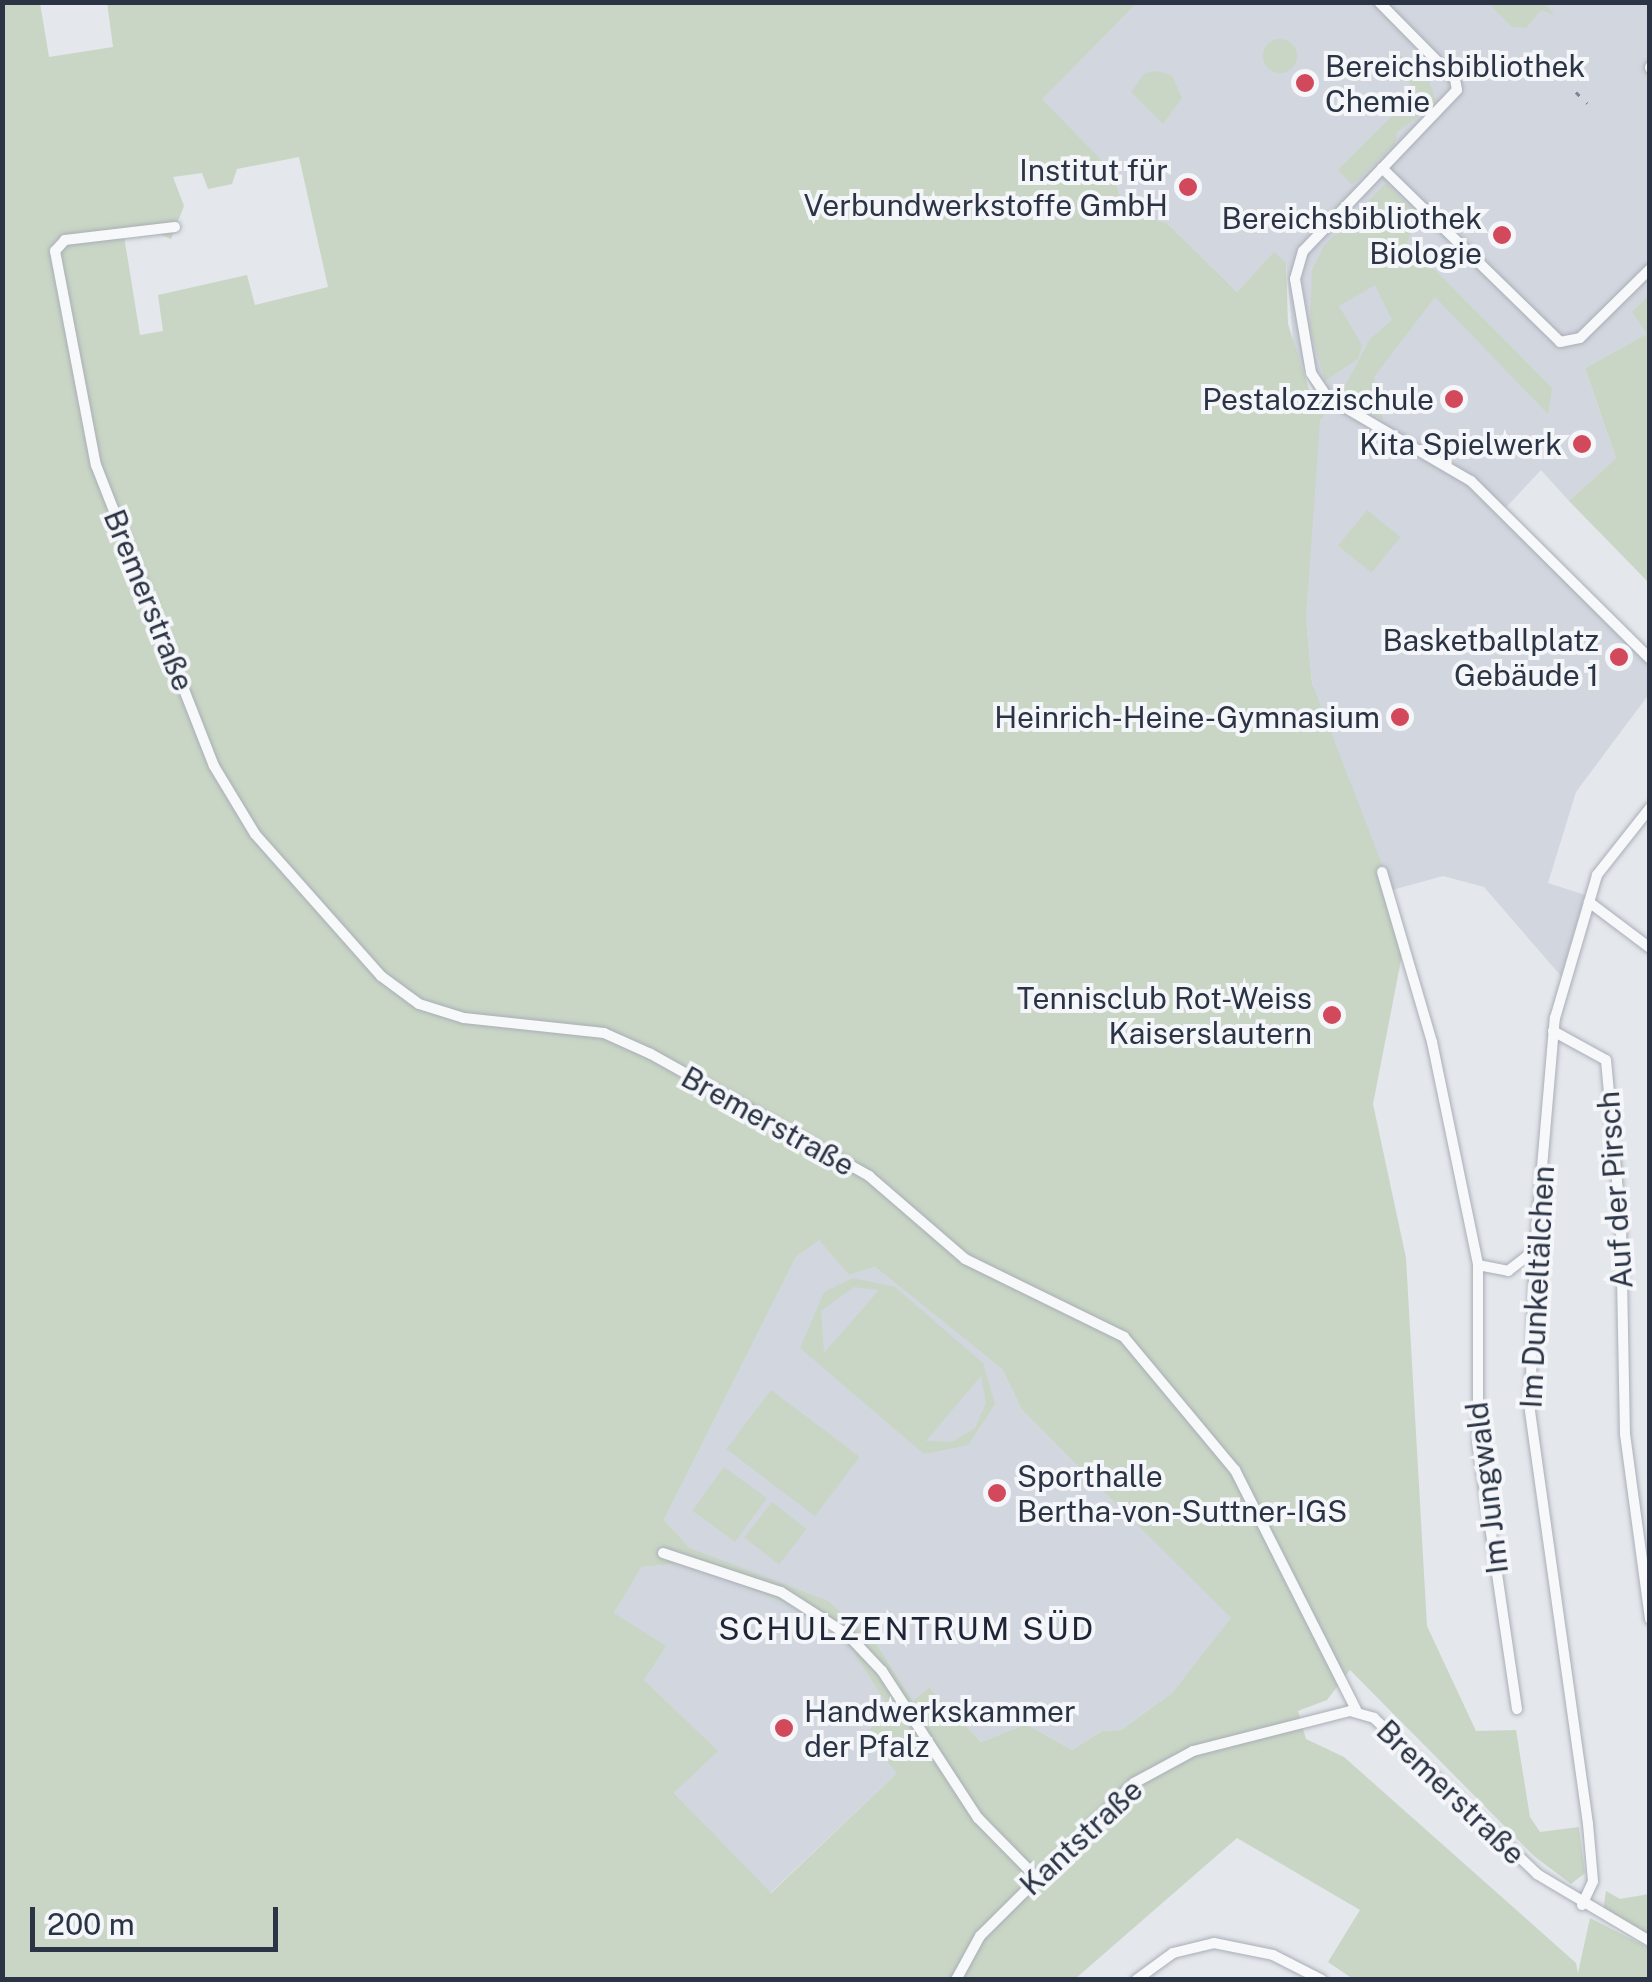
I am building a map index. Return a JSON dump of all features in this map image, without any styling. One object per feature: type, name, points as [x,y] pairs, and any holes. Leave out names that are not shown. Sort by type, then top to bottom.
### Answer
[{"type":"street","points":[[1380,2],[1456,79],[1457,90],[1298,264],[1311,372],[1328,397],[1471,481],[1650,660]]},
{"type":"street","points":[[1382,168],[1552,338],[1568,343],[1650,270]]},
{"type":"street","name":"Bremerstraße","points":[[175,227],[57,244],[96,465],[214,766],[292,876],[381,976],[419,1004],[464,1018],[604,1033],[651,1054],[869,1176],[965,1259],[1124,1336],[1235,1470],[1356,1710],[1397,1739],[1537,1874],[1582,1905],[1650,1942]]},
{"type":"street","name":"Im Dunkeltälchen","points":[[1582,1905],[1593,1881],[1588,1824],[1530,1410],[1536,1249],[1553,1031],[1588,902],[1603,866],[1650,808]]},
{"type":"street","name":"Im Jungwald","points":[[1382,872],[1432,1042],[1478,1266],[1478,1445],[1518,1709]]},
{"type":"street","points":[[1588,902],[1650,948]]},
{"type":"street","name":"Auf der Pirsch","points":[[1553,1031],[1606,1060],[1621,1226],[1625,1434],[1650,1619]]},
{"type":"street","points":[[1508,1271],[1536,1249]]},
{"type":"street","points":[[1478,1266],[1508,1271],[1534,1293]]},
{"type":"street","points":[[663,1553],[781,1592],[848,1635],[882,1671],[978,1818],[1036,1877]]},
{"type":"street","name":"Kantstraße","points":[[956,1980],[980,1936],[1036,1877],[1109,1802],[1162,1764],[1356,1710]]},
{"type":"street","points":[[1136,1980],[1173,1953],[1214,1943],[1272,1954],[1322,1980]]},
{"type":"shaded area","points":[[1137,3],[1649,3],[1649,333],[1585,368],[1616,458],[1569,501],[1541,470],[1499,515],[1649,664],[1649,694],[1576,792],[1548,883],[1585,895],[1561,976],[1484,887],[1443,876],[1392,890],[1332,751],[1312,682],[1306,618],[1318,399],[1294,350],[1286,262],[1274,253],[1237,292],[1167,223],[1142,216],[1119,193],[1112,171],[1041,99]]},
{"type":"shaded area","points":[[819,1239],[849,1275],[875,1267],[1002,1369],[1022,1410],[1232,1618],[1172,1693],[1121,1730],[1102,1731],[1072,1750],[1026,1724],[981,1742],[929,1687],[913,1701],[889,1663],[826,1603],[690,1548],[664,1520],[796,1257]]},
{"type":"shaded area","name":"Handwerkskammer der Pfalz","points":[[686,1563],[800,1609],[851,1648],[887,1703],[882,1719],[897,1773],[770,1893],[674,1793],[717,1751],[644,1680],[614,1613],[640,1567]]},
{"type":"green space","points":[[107,2],[1137,3],[1042,99],[1112,171],[1119,193],[1142,216],[1167,223],[1237,292],[1274,252],[1286,262],[1288,324],[1309,389],[1372,428],[1331,406],[1320,420],[1306,618],[1312,683],[1392,890],[1403,950],[1373,1104],[1406,1258],[1427,1626],[1476,1731],[1516,1730],[1530,1817],[1540,1832],[1579,1827],[1585,1873],[1571,1884],[1534,1856],[1350,1670],[1327,1700],[1298,1711],[1306,1739],[1344,1757],[1576,1963],[1578,1973],[1590,1918],[1649,1948],[1649,1979],[1353,1979],[1328,1962],[1360,1910],[1237,1838],[1075,1979],[3,1980],[3,3],[40,3],[49,57],[113,47]],"holes":[[[299,157],[328,287],[255,305],[247,275],[158,295],[163,331],[140,335],[124,236],[155,232],[171,239],[184,206],[173,177],[202,173],[208,189],[232,184],[237,169]],[[819,1240],[849,1275],[875,1267],[1002,1369],[1022,1410],[1231,1618],[1172,1693],[1121,1730],[1102,1731],[1072,1750],[1026,1724],[981,1742],[929,1687],[913,1701],[877,1645],[828,1601],[690,1548],[664,1520],[796,1257]],[[686,1563],[800,1609],[851,1648],[886,1703],[866,1737],[897,1773],[771,1893],[674,1793],[718,1751],[644,1680],[666,1646],[614,1613],[641,1567]]]},
{"type":"green space","points":[[1488,3],[1545,3],[1554,15],[1541,10],[1526,28],[1512,27]]},
{"type":"green space","points":[[1280,39],[1292,44],[1297,56],[1292,68],[1280,73],[1268,68],[1263,56],[1268,44]]},
{"type":"green space","points":[[1401,55],[1419,72],[1424,68],[1437,103],[1397,132],[1395,144],[1352,185],[1338,170],[1417,91],[1391,65]]},
{"type":"green space","points":[[1158,71],[1172,76],[1182,98],[1163,124],[1131,92],[1145,73]]},
{"type":"green space","points":[[1386,183],[1419,216],[1407,242],[1552,388],[1548,414],[1435,297],[1374,377],[1383,420],[1348,402],[1344,388],[1370,339],[1392,320],[1375,285],[1339,306],[1362,345],[1358,359],[1325,381],[1310,328],[1312,270],[1324,246]]},
{"type":"green space","points":[[1649,295],[1649,583],[1569,501],[1616,458],[1585,368],[1647,334],[1632,312]]},
{"type":"green space","points":[[1367,510],[1400,537],[1371,573],[1338,546]]},
{"type":"green space","points":[[853,1278],[895,1287],[983,1363],[995,1404],[968,1445],[924,1454],[800,1348],[824,1292]],"holes":[[[854,1287],[879,1290],[824,1353],[821,1311]],[[981,1376],[986,1403],[975,1428],[952,1442],[926,1441]]]},
{"type":"green space","points":[[771,1390],[860,1457],[815,1516],[726,1449]]},
{"type":"green space","points":[[724,1467],[767,1498],[735,1542],[692,1511]]},
{"type":"green space","points":[[772,1502],[807,1529],[779,1565],[744,1537]]},
{"type":"green space","points":[[1606,1891],[1620,1899],[1649,1894],[1649,1936],[1603,1911]]},
{"type":"railway","points":[[1576,92],[1587,103]]},
{"type":"place","name":"Bereichsbibliothek Chemie","points":[[1305,83]]},
{"type":"place","name":"Institut für Verbundwerkstoffe GmbH","points":[[1188,187]]},
{"type":"place","name":"Bereichsbibliothek Biologie","points":[[1502,235]]},
{"type":"place","name":"Pestalozzischule","points":[[1454,399]]},
{"type":"place","name":"Kita Spielwerk","points":[[1582,444]]},
{"type":"place","name":"Basketballplatz Gebäude 1","points":[[1619,657]]},
{"type":"place","name":"Heinrich-Heine-Gymnasium","points":[[1400,717]]},
{"type":"place","name":"Tennisclub Rot-Weiss Kaiserslautern","points":[[1332,1015]]},
{"type":"place","name":"Sporthalle Bertha-von-Suttner-IGS","points":[[997,1493]]},
{"type":"place","name":"Handwerkskammer der Pfalz","points":[[784,1728]]},
{"type":"district","name":"SCHULZENTRUM SÜD","points":[[907,1629]]}]
